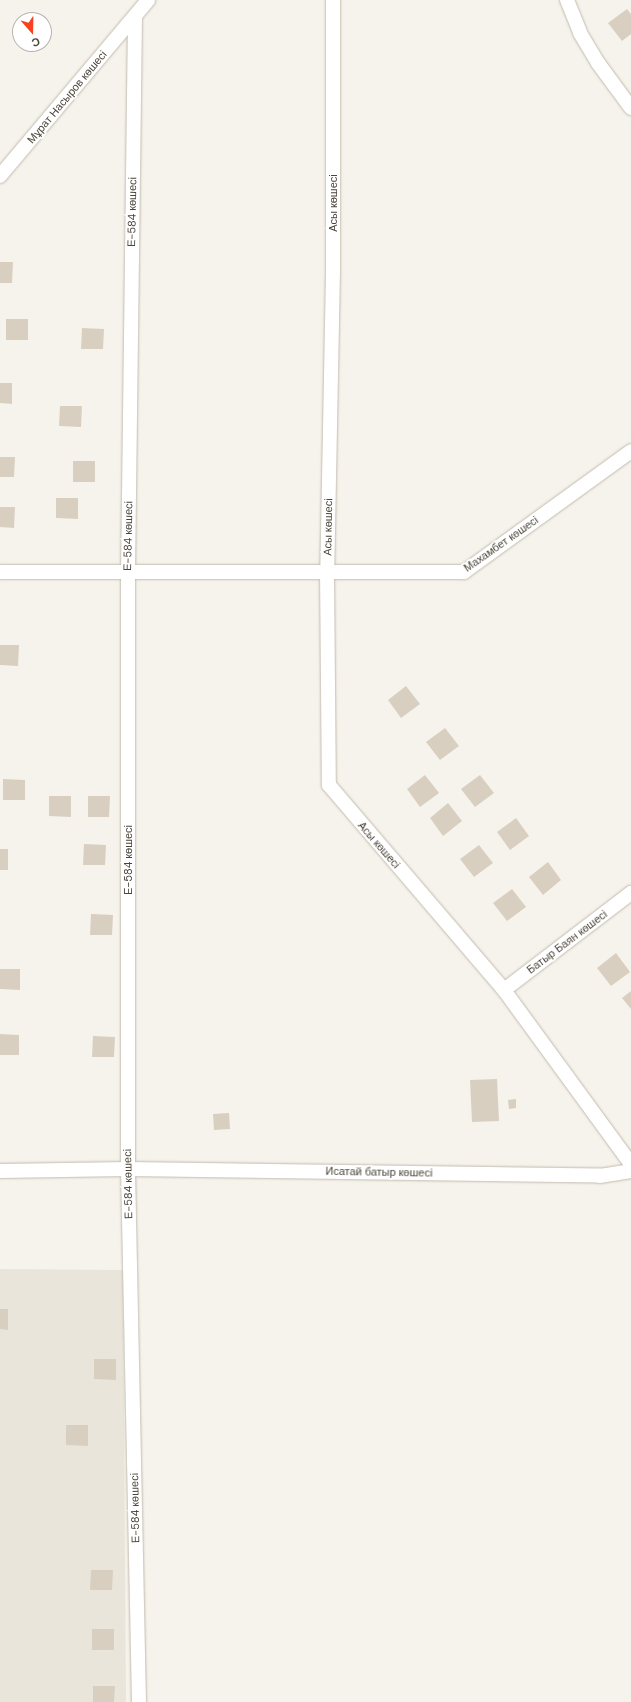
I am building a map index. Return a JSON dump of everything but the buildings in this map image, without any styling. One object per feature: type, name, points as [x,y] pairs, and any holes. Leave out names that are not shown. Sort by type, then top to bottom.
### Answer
[{"type":"street","name":"Мұрат Насыров көшесі","points":[[0,176],[148,0]]},
{"type":"street","name":"Асы көшесі","points":[[333,0],[333,271],[327,571],[329,785],[504,990],[631,1164]]},
{"type":"street","points":[[567,0],[580,33],[598,63],[631,108]]},
{"type":"street","name":"Е-584 көшесі","points":[[135,17],[128,574],[128,1169],[139,1702]]},
{"type":"street","name":"Махамбет көшесі","points":[[0,572],[128,574],[327,571],[464,572],[631,451]]},
{"type":"street","name":"Батыр Баян көшесі","points":[[504,990],[631,893]]},
{"type":"street","name":"Исатай батыр көшесі","points":[[0,1171],[128,1169],[600,1176],[631,1171]]},
{"type":"shaded area","points":[[0,1269],[123,1270],[126,1702],[0,1702]]}]
